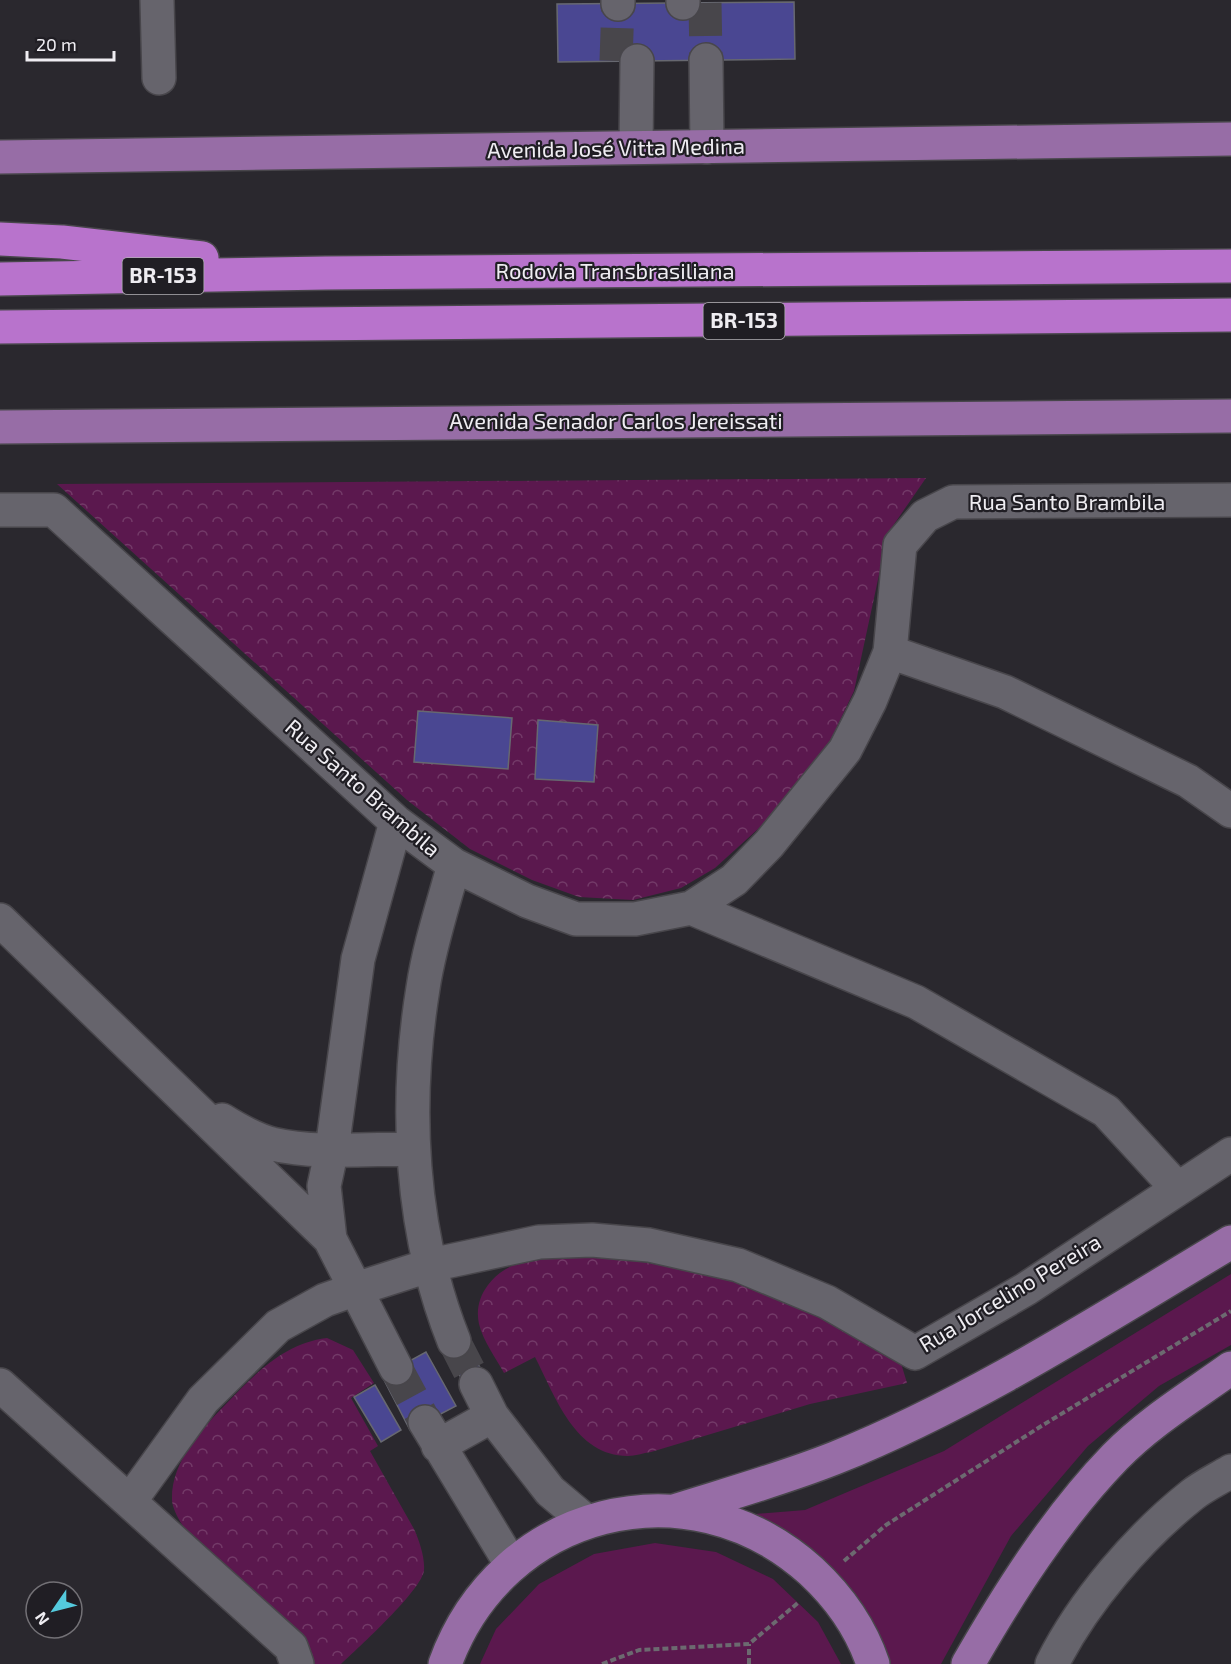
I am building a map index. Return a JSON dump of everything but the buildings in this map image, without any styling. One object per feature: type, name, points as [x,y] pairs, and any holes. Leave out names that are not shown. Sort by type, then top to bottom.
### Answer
[{"type":"highway","points":[[0,239],[62,242],[326,273]]},
{"type":"highway","name":"Rodovia Transbrasiliana","points":[[0,279],[326,273],[1231,266]]},
{"type":"highway","name":"BR-153","points":[[0,327],[1231,315]]},
{"type":"main road","name":"Avenida José Vitta Medina","points":[[0,157],[1231,139]]},
{"type":"main road","name":"Avenida Senador Carlos Jereissati","points":[[0,427],[1231,416]]},
{"type":"main road","points":[[674,1511],[834,1458],[879,1439],[979,1388],[1122,1308],[1231,1242]]},
{"type":"main road","points":[[968,1664],[1046,1540],[1116,1456],[1176,1407],[1231,1368]]},
{"type":"main road","points":[[429,1664],[457,1632],[480,1596],[511,1564],[547,1539],[587,1522],[630,1512],[674,1511],[734,1523],[788,1551],[833,1592],[866,1643],[873,1664]]},
{"type":"main road","points":[[445,1664],[457,1632]]},
{"type":"street","points":[[156,0],[159,78]]},
{"type":"street","points":[[695,60],[697,147]]},
{"type":"street","points":[[625,147],[626,61]]},
{"type":"street","name":"Rua Santo Brambila","points":[[0,510],[54,510],[396,822],[454,865],[527,901],[576,919],[635,919],[691,908],[734,880],[808,798],[844,750],[870,701],[890,652],[900,545],[925,516],[953,502],[1231,500]]},
{"type":"street","points":[[890,652],[1005,692],[1188,781],[1231,811]]},
{"type":"street","points":[[330,1239],[324,1186],[332,1149],[358,959],[396,822]]},
{"type":"street","points":[[454,865],[423,985],[412,1066],[412,1149],[439,1304],[454,1341]]},
{"type":"street","points":[[691,908],[916,1002],[1106,1111],[1177,1188]]},
{"type":"street","points":[[0,920],[330,1239],[396,1368]]},
{"type":"street","points":[[164,1079],[251,1137],[274,1144],[332,1149],[412,1149]]},
{"type":"street","name":"Rua Jorcelino Pereira","points":[[130,1501],[203,1400],[278,1326],[325,1300],[431,1265],[485,1256],[539,1242],[592,1240],[649,1245],[738,1265],[827,1302],[915,1353],[1026,1289],[1231,1154]]},
{"type":"street","points":[[476,1384],[492,1416],[550,1491],[587,1522]]},
{"type":"street","points":[[0,1385],[291,1647],[297,1664]]},
{"type":"street","points":[[492,1416],[431,1434],[511,1564]]},
{"type":"street","points":[[1052,1664],[1065,1637],[1135,1546],[1193,1494],[1231,1471]]},
{"type":"path","points":[[602,1664],[639,1650],[749,1644],[886,1525],[1042,1425],[1231,1311]]},
{"type":"path","points":[[749,1644],[749,1664]]},
{"type":"green space","points":[[926,478],[888,533],[854,691],[830,741],[794,788],[758,829],[715,868],[681,888],[633,900],[579,897],[532,880],[470,849],[407,800],[57,484]]},
{"type":"green space","points":[[594,1256],[699,1273],[777,1297],[860,1337],[900,1360],[907,1383],[810,1404],[651,1452],[633,1456],[610,1453],[594,1446],[569,1421],[535,1357],[504,1373],[483,1337],[478,1319],[480,1299],[488,1285],[498,1274],[510,1267],[551,1257]]},
{"type":"green space","points":[[1231,1274],[1231,1345],[1159,1386],[1088,1446],[1011,1536],[941,1664],[886,1664],[840,1578],[794,1539],[743,1515],[805,1510],[944,1451]]},
{"type":"green space","points":[[327,1338],[353,1350],[374,1383],[351,1398],[378,1446],[370,1451],[416,1533],[423,1554],[424,1570],[421,1579],[402,1604],[341,1664],[307,1664],[208,1559],[177,1516],[172,1500],[176,1473],[182,1460],[198,1436],[226,1404],[259,1371],[284,1353],[297,1346]]},
{"type":"green space","points":[[655,1543],[716,1552],[773,1579],[818,1622],[841,1664],[480,1664],[496,1629],[539,1584],[594,1554]]},
{"type":"tunnel","points":[[705,3],[706,60]]},
{"type":"tunnel","points":[[616,61],[618,4]]},
{"type":"tunnel","points":[[454,1341],[476,1384]]},
{"type":"tunnel","points":[[396,1368],[425,1422]]}]
